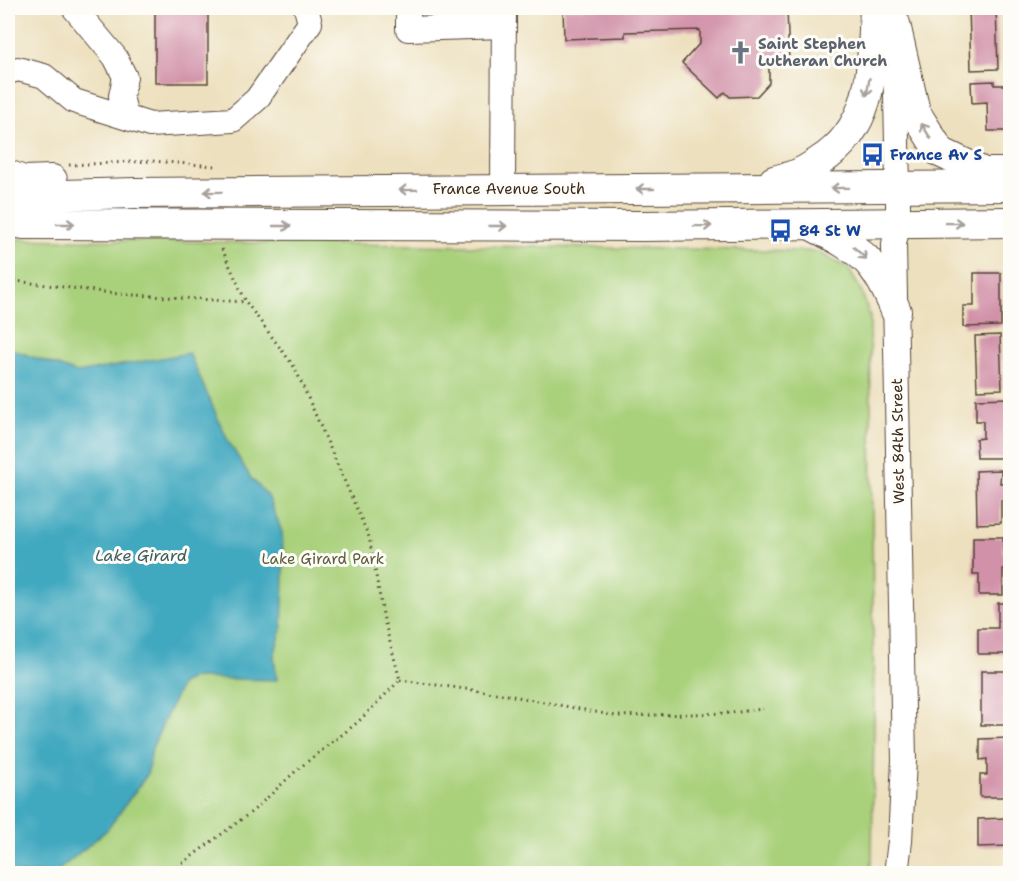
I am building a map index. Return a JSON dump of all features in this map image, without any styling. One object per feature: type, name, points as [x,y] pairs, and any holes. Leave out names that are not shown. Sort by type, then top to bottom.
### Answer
[{"type":"main road","points":[[888,13],[915,112],[940,152],[984,173],[1011,173]]},
{"type":"main road","points":[[748,189],[801,173],[842,144],[857,123],[868,91],[873,52],[888,13]]},
{"type":"main road","points":[[8,175],[23,181],[66,180],[135,193]]},
{"type":"main road","name":"France Avenue South","points":[[8,199],[24,196],[135,193],[1011,186]]},
{"type":"main road","points":[[366,226],[392,213],[472,206],[503,189]]},
{"type":"main road","points":[[8,221],[24,224],[366,226],[1011,222]]},
{"type":"main road","points":[[809,225],[852,246],[861,253],[885,282],[896,310]]},
{"type":"street","points":[[74,8],[115,57],[125,77],[121,96],[126,117]]},
{"type":"street","points":[[8,72],[18,69],[44,76],[74,101],[150,125],[233,120],[257,99],[310,23],[306,8]]},
{"type":"street","points":[[408,8],[408,29],[504,17],[503,189]]},
{"type":"street","name":"West 84th Street","points":[[888,13],[898,187],[898,224],[894,244],[904,760],[896,873]]},
{"type":"path","points":[[69,165],[152,161],[226,166]]},
{"type":"path","points":[[220,244],[246,302],[295,368],[369,537],[384,620],[400,680]]},
{"type":"path","points":[[8,280],[118,294],[246,302]]},
{"type":"path","points":[[400,680],[502,694],[616,716],[730,713],[763,709]]},
{"type":"path","points":[[168,873],[254,810],[298,769],[358,722],[400,680]]},
{"type":"green space","name":"Lake Girard Park","points":[[8,239],[815,251],[848,268],[861,290],[870,317],[874,724],[872,858],[869,873],[8,874]]},
{"type":"water","name":"Lake Girard","points":[[8,348],[77,373],[189,353],[228,441],[251,478],[268,496],[282,532],[284,579],[282,628],[274,656],[277,680],[193,678],[181,684],[152,748],[147,775],[107,830],[55,873],[8,873]]},
{"type":"building","points":[[155,8],[208,8],[208,83],[155,83]]},
{"type":"building","name":"Saint Stephen Lutheran Church","points":[[563,8],[787,8],[789,63],[769,64],[769,83],[757,96],[730,97],[725,92],[719,98],[682,63],[700,43],[700,30],[625,32],[625,37],[564,39]]},
{"type":"building","points":[[969,8],[996,8],[998,69],[971,70]]},
{"type":"building","points":[[994,81],[994,85],[1010,85],[1010,131],[988,131],[987,102],[972,103],[971,82]]},
{"type":"building","points":[[974,273],[1001,273],[1001,326],[963,327],[963,306],[974,306]]},
{"type":"building","points":[[1000,335],[1002,389],[977,390],[975,336]]},
{"type":"building","points":[[1010,398],[1010,458],[977,458],[976,439],[983,438],[983,421],[976,421],[976,399]]},
{"type":"building","points":[[1001,470],[1000,483],[1010,483],[1010,500],[1001,500],[1001,523],[977,524],[976,471]]},
{"type":"building","points":[[973,537],[1003,537],[1003,552],[1010,552],[1010,569],[1003,569],[1003,595],[979,595],[979,574],[973,574]]},
{"type":"building","points":[[998,603],[1010,603],[1010,654],[978,654],[978,628],[998,628]]},
{"type":"building","points":[[981,671],[1010,671],[1010,701],[1006,701],[1006,725],[981,725]]},
{"type":"building","points":[[1010,738],[1010,797],[980,797],[980,775],[987,775],[987,759],[980,760],[980,739]]},
{"type":"building","points":[[1010,818],[1010,846],[978,847],[978,819]]},
{"type":"place","name":"Saint Stephen Lutheran Church","points":[[740,53]]},
{"type":"place","name":"France Av S","points":[[872,155]]},
{"type":"place","name":"84 St W","points":[[781,231]]}]
